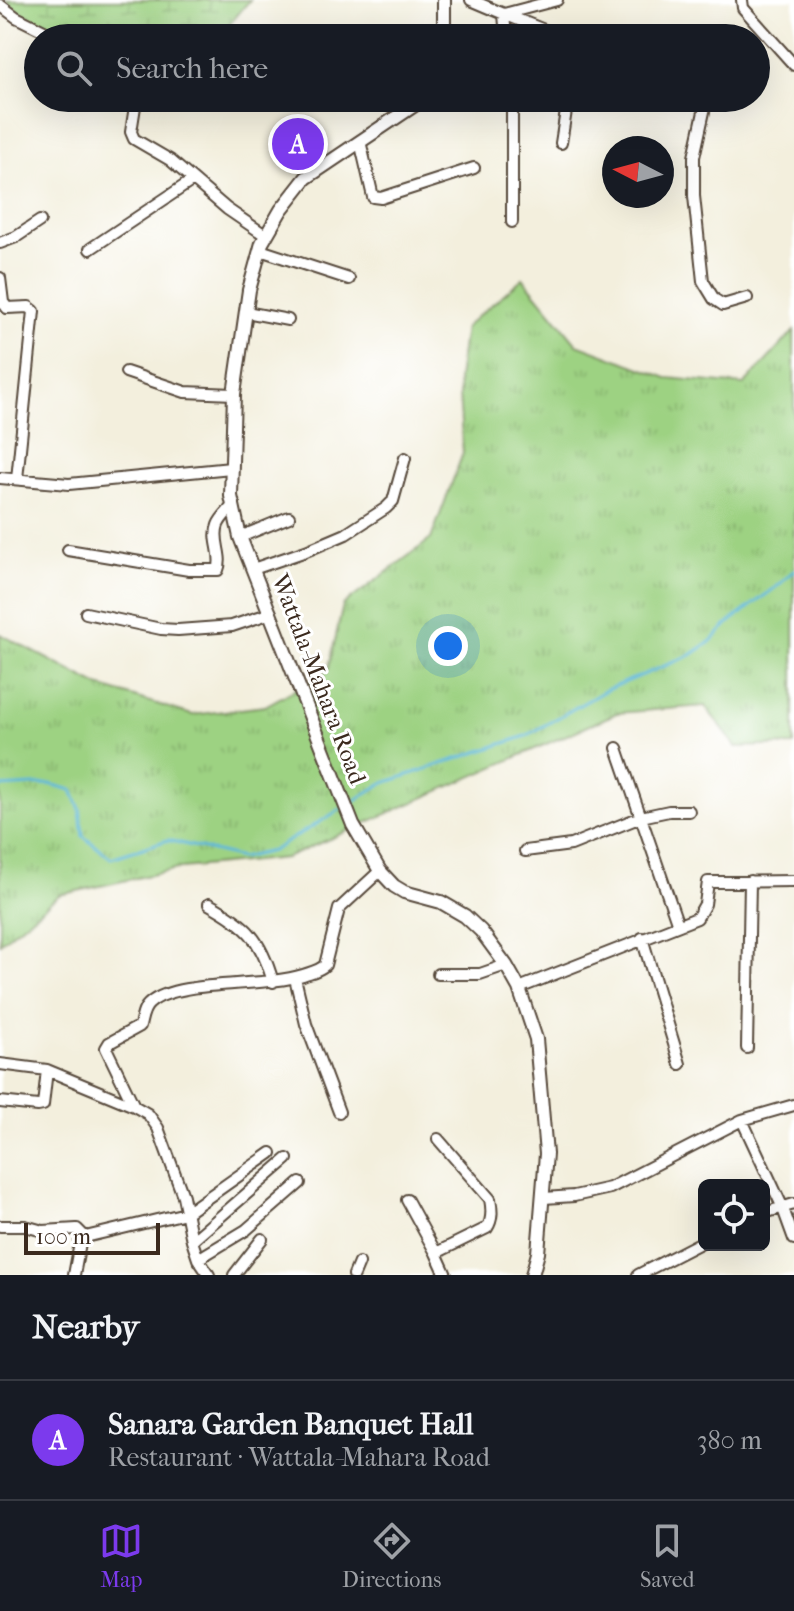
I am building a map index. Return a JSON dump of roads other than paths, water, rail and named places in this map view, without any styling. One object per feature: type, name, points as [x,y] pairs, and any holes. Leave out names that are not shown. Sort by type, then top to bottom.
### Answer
[{"type":"main road","points":[[444,0],[444,24]]},
{"type":"main road","name":"Wattala-Mahara Road","points":[[404,112],[306,178],[265,235],[249,290],[240,347],[234,394],[231,496],[240,537],[353,825],[380,871],[394,886],[404,892],[441,902],[465,916],[481,931],[519,988],[536,1039],[546,1154],[538,1253],[532,1275]]},
{"type":"street","points":[[471,0],[529,24]]},
{"type":"street","points":[[504,14],[557,0]]},
{"type":"street","points":[[742,0],[743,8],[757,24]]},
{"type":"street","points":[[0,5],[30,24]]},
{"type":"street","points":[[504,14],[505,24]]},
{"type":"street","points":[[770,38],[794,65]]},
{"type":"street","points":[[134,112],[131,132],[134,139],[170,160],[227,209],[265,235]]},
{"type":"street","points":[[512,112],[512,222]]},
{"type":"street","points":[[561,143],[566,112]]},
{"type":"street","points":[[704,112],[694,157],[694,196],[703,281],[714,299],[723,305],[747,298]]},
{"type":"street","points":[[360,141],[373,197],[381,198],[474,168]]},
{"type":"street","points":[[90,249],[193,180]]},
{"type":"street","points":[[0,243],[16,237],[40,221]]},
{"type":"street","points":[[260,250],[349,279]]},
{"type":"street","points":[[0,278],[3,302],[7,308],[29,307],[34,311],[17,479]]},
{"type":"street","points":[[246,312],[288,320]]},
{"type":"street","points":[[126,372],[185,392],[234,394]]},
{"type":"street","points":[[253,569],[346,534],[386,508],[393,501],[405,458]]},
{"type":"street","points":[[0,478],[69,484],[231,468]]},
{"type":"street","points":[[68,550],[189,570],[218,570],[218,522],[234,504]]},
{"type":"street","points":[[240,537],[289,517]]},
{"type":"street","points":[[86,613],[178,630],[232,626],[271,613]]},
{"type":"street","points":[[617,748],[678,925]]},
{"type":"street","points":[[525,851],[571,845],[641,817],[669,811],[689,811]]},
{"type":"street","points":[[134,1106],[106,1048],[109,1043],[140,1026],[150,1003],[174,990],[273,982],[320,970],[325,965],[339,909],[380,871]]},
{"type":"street","points":[[747,1048],[750,881]]},
{"type":"street","points":[[519,988],[697,918],[705,904],[708,882],[794,881]]},
{"type":"street","points":[[209,904],[236,919],[253,936],[268,964],[273,982]]},
{"type":"street","points":[[642,938],[680,1064]]},
{"type":"street","points":[[438,974],[480,974],[506,965]]},
{"type":"street","points":[[295,978],[306,1024],[339,1112]]},
{"type":"street","points":[[0,1064],[47,1070],[148,1114],[158,1128],[183,1196],[198,1259],[209,1275]]},
{"type":"street","points":[[0,1102],[43,1105],[47,1070]]},
{"type":"street","points":[[544,1198],[574,1196],[610,1188],[742,1120],[794,1105]]},
{"type":"street","points":[[742,1120],[788,1205],[794,1239]]},
{"type":"street","points":[[436,1253],[487,1228],[491,1222],[492,1207],[490,1199],[438,1139]]},
{"type":"street","points":[[74,1275],[81,1238],[186,1213],[271,1153]]},
{"type":"street","points":[[192,1241],[287,1159]]},
{"type":"street","points":[[198,1259],[246,1230],[300,1183]]},
{"type":"street","points":[[407,1200],[446,1275]]},
{"type":"street","points":[[0,1226],[25,1226],[43,1231],[77,1229],[85,1237]]},
{"type":"street","points":[[234,1275],[262,1239]]},
{"type":"street","points":[[638,1275],[698,1244]]},
{"type":"street","points":[[354,1275],[359,1263]]},
{"type":"waterway","points":[[348,805],[381,784],[526,736],[606,690],[691,655],[794,570]]},
{"type":"waterway","points":[[0,787],[50,784],[72,790],[80,809],[83,836],[111,858],[168,840],[241,858],[272,851],[341,809]]},
{"type":"place","name":"Sanara Garden Banquet Hall","points":[[298,144]]}]
